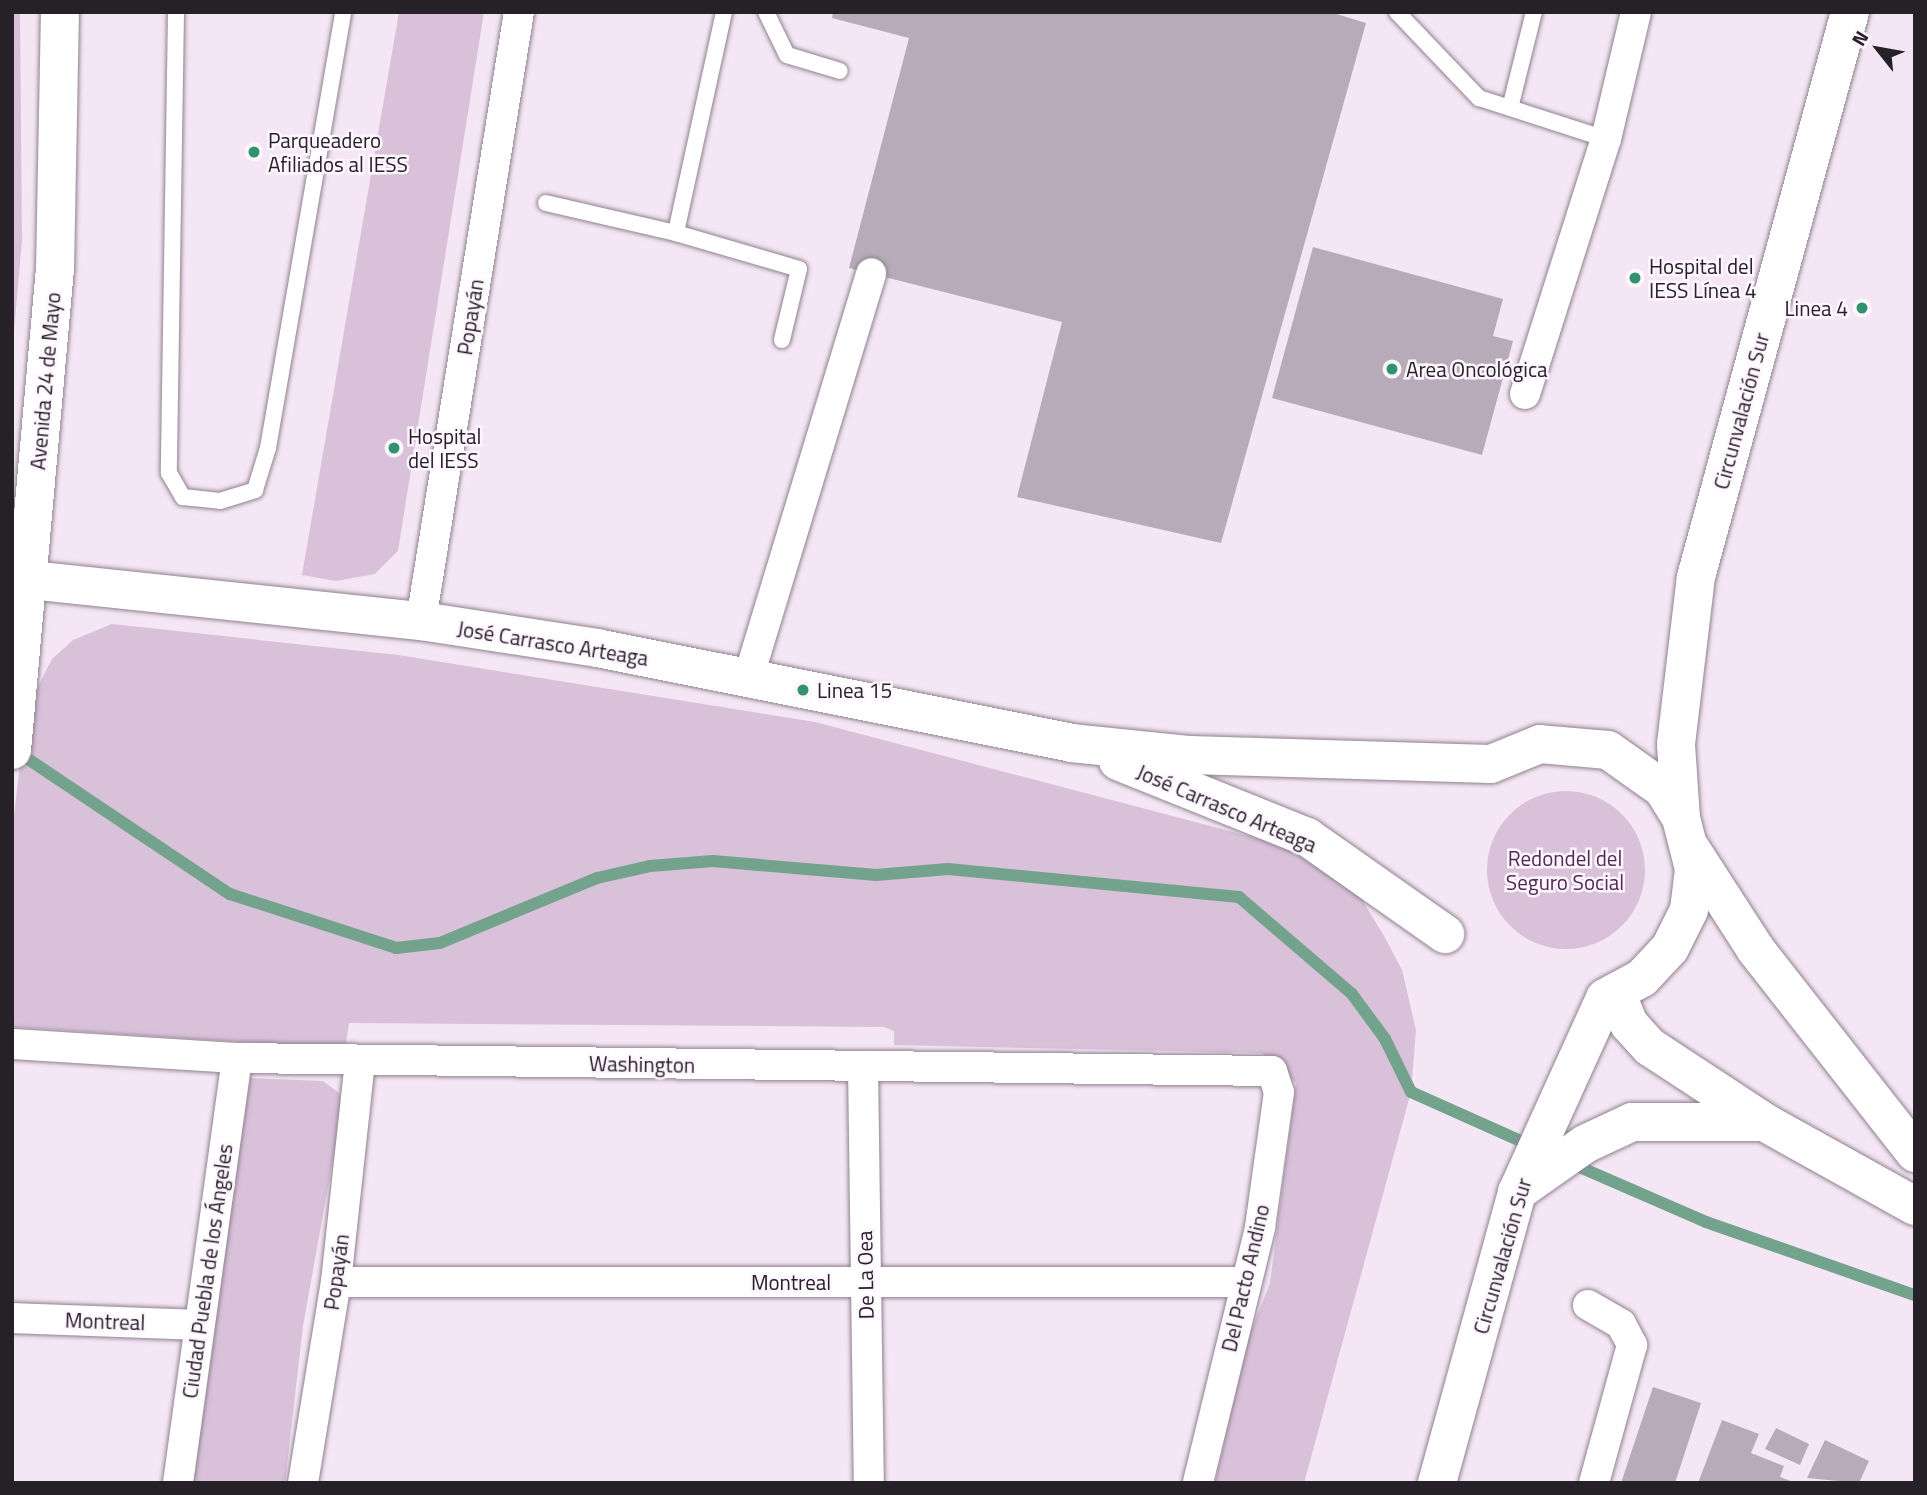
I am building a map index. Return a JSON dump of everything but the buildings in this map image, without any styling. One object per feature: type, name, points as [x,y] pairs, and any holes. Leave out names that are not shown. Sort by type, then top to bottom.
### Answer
[{"type":"main road","name":"Avenida 24 de Mayo","points":[[12,750],[30,580],[55,270],[60,12]]},
{"type":"main road","name":"Circunvalación Sur","points":[[1686,833],[1676,744],[1696,577],[1850,12]]},
{"type":"main road","name":"José Carrasco Arteaga","points":[[30,580],[421,621],[748,679],[1071,743],[1204,756],[1491,764],[1540,744],[1608,750],[1655,781],[1686,833]]},
{"type":"main road","name":"José Carrasco Arteaga","points":[[1071,743],[1307,837],[1445,934]]},
{"type":"main road","points":[[1686,833],[1689,910],[1670,948],[1642,978],[1611,995],[1629,1024],[1650,1047],[1764,1122],[1915,1206]]},
{"type":"main road","points":[[1686,833],[1756,950],[1915,1153]]},
{"type":"main road","name":"Circunvalación Sur","points":[[1437,1483],[1517,1192],[1611,995]]},
{"type":"main road","points":[[1517,1192],[1585,1144],[1632,1122],[1764,1122]]},
{"type":"street","name":"Popayán","points":[[421,621],[519,12]]},
{"type":"street","points":[[1525,394],[1606,139],[1636,12]]},
{"type":"street","points":[[748,679],[871,273]]},
{"type":"street","name":"Washington","points":[[12,1044],[237,1058],[1272,1071]]},
{"type":"street","name":"Ciudad Puebla de los Ángeles","points":[[178,1483],[237,1058]]},
{"type":"street","name":"Popayán","points":[[303,1483],[336,1282],[360,1060]]},
{"type":"street","name":"De La Oea","points":[[863,1066],[864,1282],[869,1483]]},
{"type":"street","name":"Del Pacto Andino","points":[[1198,1483],[1245,1282],[1279,1092],[1272,1071]]},
{"type":"street","name":"Montreal","points":[[336,1282],[1245,1282]]},
{"type":"street","points":[[1587,1305],[1621,1324],[1632,1360],[1594,1483]]},
{"type":"street","name":"Montreal","points":[[12,1318],[199,1325]]},
{"type":"lane","points":[[176,12],[169,474],[183,497],[220,501],[256,490],[268,448],[343,12]]},
{"type":"lane","points":[[676,233],[724,12]]},
{"type":"lane","points":[[766,12],[787,55],[840,71]]},
{"type":"lane","points":[[1396,12],[1479,98],[1606,139]]},
{"type":"lane","points":[[1510,108],[1534,12]]},
{"type":"lane","points":[[546,203],[676,233],[799,269],[782,340]]},
{"type":"green space","points":[[12,12],[20,12],[22,240],[12,354]]},
{"type":"green space","points":[[399,12],[484,12],[398,551],[375,574],[336,581],[302,575]]},
{"type":"green space","points":[[112,624],[398,655],[815,722],[1294,848],[1323,865],[1361,898],[1384,936],[1402,970],[1416,1030],[1411,1092],[1304,1483],[1215,1483],[1248,1338],[1270,1283],[1296,1083],[1262,1053],[894,1045],[894,1031],[884,1027],[349,1023],[345,1049],[12,1027],[12,834],[26,710],[52,659],[73,640]]},
{"type":"green space","name":"Redondel del Seguro Social","points":[[1566,791],[1596,797],[1622,814],[1639,840],[1645,870],[1639,900],[1622,926],[1596,943],[1566,949],[1536,943],[1510,926],[1493,900],[1487,870],[1493,840],[1510,814],[1536,797]]},
{"type":"green space","points":[[250,1078],[323,1081],[339,1093],[342,1109],[303,1326],[285,1483],[190,1483]]},
{"type":"waterway","points":[[16,751],[230,894],[396,948],[440,943],[597,878],[650,866],[713,861],[876,875],[948,869],[1239,897],[1352,994],[1385,1039],[1411,1092],[1532,1146]]},
{"type":"waterway","points":[[1568,1162],[1706,1222],[1915,1295]]},
{"type":"place","name":"Parqueadero Afiliados al IESS","points":[[254,152]]},
{"type":"place","name":"Hospital del IESS Línea 4","points":[[1635,278]]},
{"type":"place","name":"Linea 4","points":[[1862,308]]},
{"type":"place","name":"Area Oncológica","points":[[1392,369]]},
{"type":"place","name":"Hospital del IESS","points":[[394,448]]},
{"type":"place","name":"Linea 15","points":[[803,690]]}]
